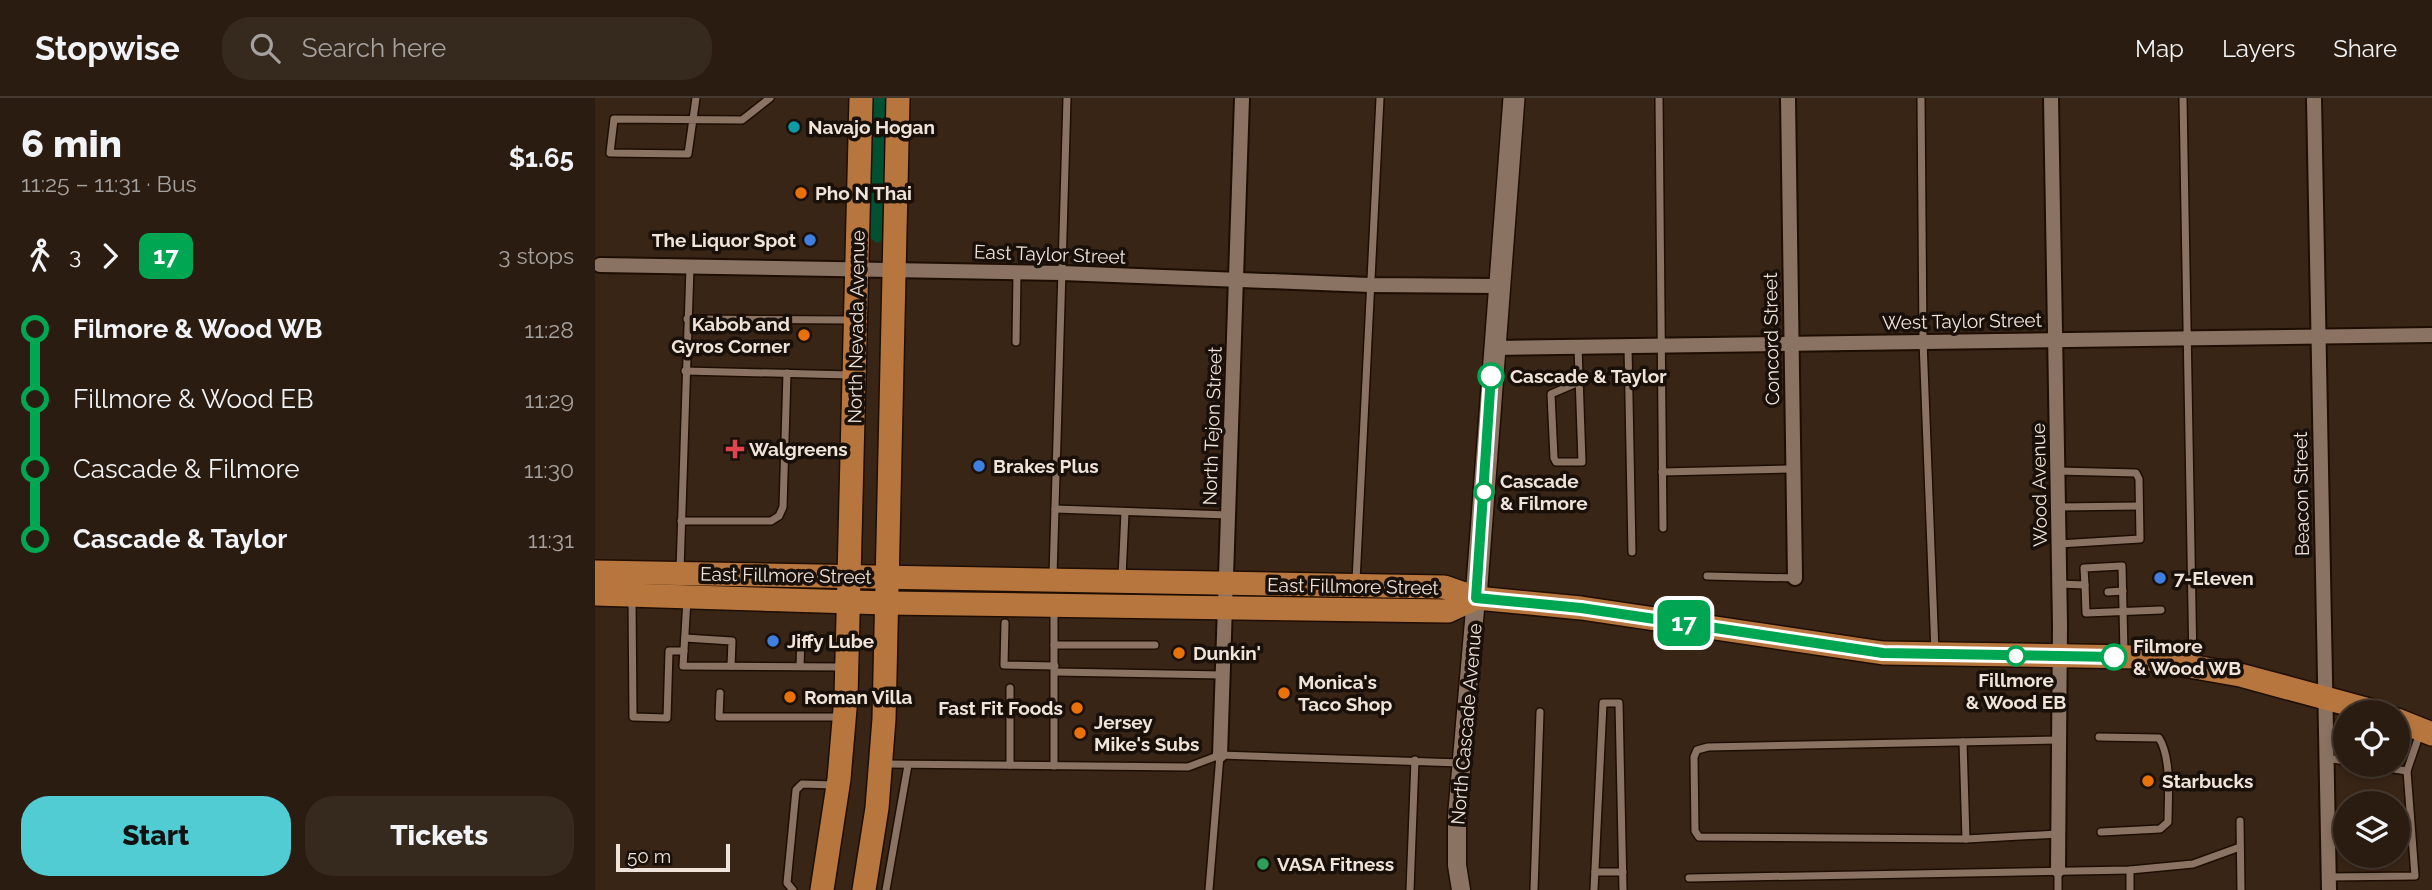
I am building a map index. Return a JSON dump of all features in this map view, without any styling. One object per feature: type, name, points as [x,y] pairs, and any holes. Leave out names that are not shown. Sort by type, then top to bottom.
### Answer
[{"type":"main road","name":"North Nevada Avenue","points":[[822,890],[839,786],[845,717],[861,98]]},
{"type":"main road","name":"North Nevada Avenue","points":[[864,890],[881,764],[898,98]]},
{"type":"main road","name":"North Cascade Avenue","points":[[1476,598],[1514,98]]},
{"type":"main road","name":"East Fillmore Street","points":[[595,572],[1444,587],[1476,598]]},
{"type":"main road","name":"East Fillmore Street","points":[[595,594],[887,603],[1448,611],[1476,598]]},
{"type":"main road","points":[[1476,598],[1581,608],[1845,648],[1935,656],[2124,657],[2193,666],[2335,700]]},
{"type":"main road","points":[[2410,725],[2427,732]]},
{"type":"street","name":"North Tejon Street","points":[[1220,755],[1242,98]]},
{"type":"street","name":"Concord Street","points":[[1788,98],[1795,579]]},
{"type":"street","name":"Wood Avenue","points":[[2051,98],[2059,544],[2058,870]]},
{"type":"street","name":"Beacon Street","points":[[2314,98],[2329,883]]},
{"type":"street","name":"East Taylor Street","points":[[600,265],[894,269],[1370,285],[1498,286]]},
{"type":"street","name":"West Taylor Street","points":[[1493,348],[2056,338],[2432,335]]},
{"type":"street","name":"North Cascade Avenue","points":[[1461,890],[1456,841],[1476,598]]},
{"type":"lane","points":[[696,98],[695,120],[688,154],[610,153],[614,119],[695,120],[742,120],[769,98]]},
{"type":"lane","points":[[1053,580],[1066,98]]},
{"type":"lane","points":[[1356,585],[1380,98]]},
{"type":"lane","points":[[1658,98],[1663,528]]},
{"type":"lane","points":[[1921,98],[1923,341],[1935,656]]},
{"type":"lane","points":[[2183,98],[2193,666]]},
{"type":"lane","points":[[680,573],[690,267]]},
{"type":"lane","points":[[1016,342],[1017,272]]},
{"type":"lane","points":[[687,319],[856,320]]},
{"type":"lane","points":[[1628,346],[1632,552]]},
{"type":"lane","points":[[1578,347],[1582,462],[1556,462],[1552,394],[1579,382]]},
{"type":"lane","points":[[685,371],[855,375]]},
{"type":"lane","points":[[681,521],[771,521],[779,516],[783,506],[787,373]]},
{"type":"lane","points":[[1662,472],[1792,469]]},
{"type":"lane","points":[[2058,471],[2136,472],[2140,539],[2059,544]]},
{"type":"lane","points":[[2058,507],[2139,506]]},
{"type":"lane","points":[[1055,509],[1228,515]]},
{"type":"lane","points":[[1122,582],[1125,512]]},
{"type":"lane","points":[[2124,657],[2123,612],[2123,591],[2122,566],[2084,568],[2087,613],[2123,612],[2161,610]]},
{"type":"lane","points":[[1707,576],[1795,579]]},
{"type":"lane","points":[[2059,584],[2087,589]]},
{"type":"lane","points":[[2108,592],[2123,591]]},
{"type":"lane","points":[[632,595],[633,717],[667,718],[669,650],[684,650]]},
{"type":"lane","points":[[687,597],[683,666],[847,667]]},
{"type":"lane","points":[[1054,766],[1055,606]]},
{"type":"lane","points":[[1005,623],[1004,665],[1223,675]]},
{"type":"lane","points":[[800,666],[801,637]]},
{"type":"lane","points":[[685,638],[732,641],[731,666]]},
{"type":"lane","points":[[1054,645],[1155,645]]},
{"type":"lane","points":[[1010,688],[1010,765]]},
{"type":"lane","points":[[720,693],[719,717],[845,717]]},
{"type":"lane","points":[[1594,890],[1602,703],[1619,703],[1623,890]]},
{"type":"lane","points":[[1534,890],[1540,712]]},
{"type":"lane","points":[[2410,765],[2427,732]]},
{"type":"lane","points":[[2099,737],[2159,738],[2165,748],[2168,803],[2168,822],[2160,830],[2101,832]]},
{"type":"lane","points":[[2058,740],[1697,750],[1694,757],[1695,831],[1699,838],[1966,839],[2058,834]]},
{"type":"lane","points":[[1963,742],[1966,839]]},
{"type":"lane","points":[[881,764],[1188,766],[1220,755],[1462,763]]},
{"type":"lane","points":[[1209,890],[1220,755]]},
{"type":"lane","points":[[2327,758],[2333,759]]},
{"type":"lane","points":[[1410,890],[1415,760]]},
{"type":"lane","points":[[886,890],[908,765]]},
{"type":"lane","points":[[2329,883],[2415,876],[2407,777]]},
{"type":"lane","points":[[793,890],[787,883],[796,790],[802,784],[839,786]]},
{"type":"lane","points":[[2239,821],[2241,890]]},
{"type":"lane","points":[[1689,878],[2130,870],[2193,864],[2240,847]]},
{"type":"lane","points":[[2058,870],[2058,890]]},
{"type":"lane","points":[[2130,870],[2130,890]]},
{"type":"lane","points":[[1595,872],[1623,872]]},
{"type":"green space","points":[[870,98],[890,98],[884,239],[877,243],[867,236]]},
{"type":"bus line","name":"17","points":[[1491,376],[1476,598],[1581,608],[1883,653],[1960,657],[2114,657]]},
{"type":"place","name":"Navajo Hogan","points":[[794,127]]},
{"type":"place","name":"Pho N Thai","points":[[801,193]]},
{"type":"place","name":"The Liquor Spot","points":[[810,240]]},
{"type":"place","name":"Kabob and Gyros Corner","points":[[804,335]]},
{"type":"place","name":"Cascade & Taylor","points":[[1491,376]]},
{"type":"place","name":"Walgreens","points":[[735,449]]},
{"type":"place","name":"Brakes Plus","points":[[979,466]]},
{"type":"place","name":"Cascade & Filmore","points":[[1484,492]]},
{"type":"place","name":"7-Eleven","points":[[2160,578]]},
{"type":"place","name":"Jiffy Lube","points":[[773,641]]},
{"type":"place","name":"Dunkin'","points":[[1179,653]]},
{"type":"place","name":"Fillmore & Wood EB","points":[[2016,656]]},
{"type":"place","name":"Filmore & Wood WB","points":[[2114,657]]},
{"type":"place","name":"Monica's Taco Shop","points":[[1284,693]]},
{"type":"place","name":"Roman Villa","points":[[790,697]]},
{"type":"place","name":"Fast Fit Foods","points":[[1077,708]]},
{"type":"place","name":"Jersey Mike's Subs","points":[[1080,733]]},
{"type":"place","name":"Starbucks","points":[[2148,781]]},
{"type":"place","name":"VASA Fitness","points":[[1263,864]]}]
